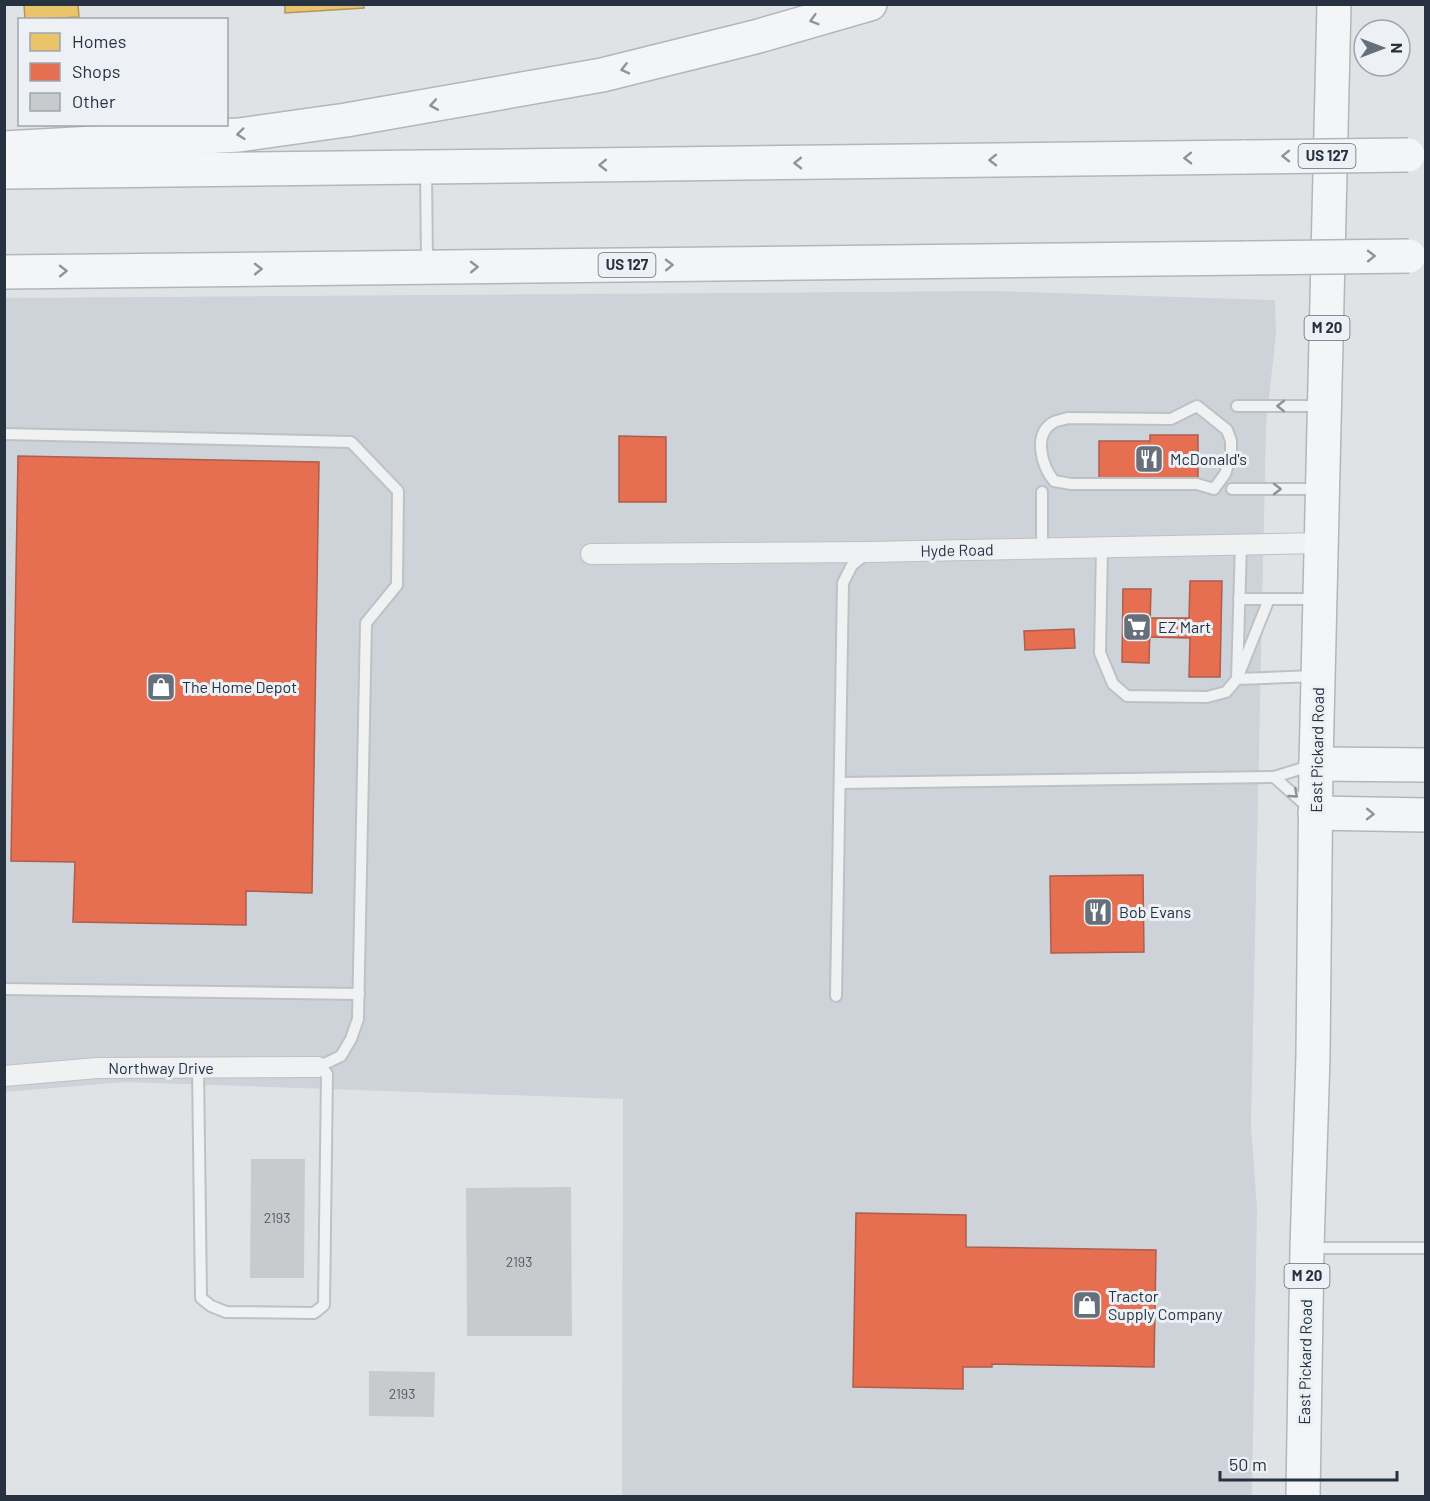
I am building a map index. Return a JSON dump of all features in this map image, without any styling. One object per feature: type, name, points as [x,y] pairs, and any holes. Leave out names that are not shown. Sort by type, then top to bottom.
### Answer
[{"type":"highway","points":[[4,148],[239,135],[346,120],[602,75],[754,37],[870,4]]},
{"type":"highway","name":"East Pickard Road","points":[[1304,1497],[1307,1248],[1313,1056],[1315,813],[1334,4]]},
{"type":"highway","name":"US 127","points":[[4,172],[1417,154]]},
{"type":"highway","name":"US 127","points":[[4,272],[1417,255]]},
{"type":"highway","points":[[1316,764],[1425,765]]},
{"type":"highway","points":[[1315,813],[1425,815]]},
{"type":"street","name":"Hyde Road","points":[[591,554],[869,552],[1322,543]]},
{"type":"street","name":"Northway Drive","points":[[4,1076],[97,1068],[318,1066]]},
{"type":"lane","points":[[426,167],[427,267]]},
{"type":"lane","points":[[1197,406],[1227,430],[1231,441],[1225,474],[1214,489],[1197,484],[1071,484],[1054,481],[1042,459],[1042,434],[1055,422],[1068,418],[1171,419],[1197,406]]},
{"type":"lane","points":[[1237,406],[1325,406]]},
{"type":"lane","points":[[4,435],[351,442],[398,491],[396,585],[366,623],[358,1019],[351,1039],[341,1056],[318,1066],[327,1074],[324,1305],[314,1313],[226,1312],[211,1306],[201,1298],[198,1068]]},
{"type":"lane","points":[[1232,489],[1323,489]]},
{"type":"lane","points":[[1042,492],[1042,548]]},
{"type":"lane","points":[[1237,679],[1241,544]]},
{"type":"lane","points":[[1102,547],[1100,653],[1113,684],[1127,696],[1207,697],[1226,692],[1237,679],[1269,599]]},
{"type":"lane","points":[[836,996],[843,583],[852,565],[869,552]]},
{"type":"lane","points":[[1239,599],[1320,598]]},
{"type":"lane","points":[[1237,679],[1318,676]]},
{"type":"lane","points":[[840,783],[1274,777],[1316,764]]},
{"type":"lane","points":[[1274,777],[1315,813]]},
{"type":"lane","points":[[4,988],[359,994]]},
{"type":"lane","points":[[1307,1248],[1425,1248]]},
{"type":"shaded area","points":[[994,291],[1275,300],[1276,333],[1266,425],[1251,1125],[1257,1209],[1252,1496],[622,1496],[623,1099],[126,1082],[5,1092],[5,298]]},
{"type":"building: Homes","points":[[24,4],[78,4],[79,17],[25,18]]},
{"type":"building: Homes","points":[[285,4],[364,4],[364,8],[285,13]]},
{"type":"building: Shops","points":[[1150,435],[1198,435],[1198,478],[1099,478],[1099,441],[1150,441]]},
{"type":"building: Shops","points":[[619,436],[666,437],[666,502],[619,502]]},
{"type":"building: Shops","points":[[18,456],[319,462],[312,893],[246,891],[246,925],[73,922],[75,862],[11,861]]},
{"type":"building: Shops","points":[[1190,581],[1222,581],[1220,677],[1189,677],[1190,638],[1149,637],[1150,618],[1189,618]]},
{"type":"building: Shops","points":[[1123,589],[1151,589],[1149,663],[1122,662]]},
{"type":"building: Shops","points":[[1074,629],[1075,648],[1025,650],[1024,631]]},
{"type":"building: Shops","points":[[1143,875],[1144,952],[1051,953],[1050,876]]},
{"type":"building: Shops","points":[[856,1213],[966,1215],[966,1247],[1156,1250],[1154,1367],[992,1364],[992,1367],[963,1367],[963,1389],[853,1387]]},
{"type":"building: Other","points":[[251,1159],[305,1159],[304,1278],[250,1278]]},
{"type":"building: Other","points":[[571,1187],[572,1336],[467,1336],[466,1188]]},
{"type":"building: Other","points":[[369,1371],[435,1372],[434,1417],[369,1416]]},
{"type":"place","name":"McDonald's","points":[[1149,459]]},
{"type":"place","name":"EZ Mart","points":[[1137,627]]},
{"type":"place","name":"The Home Depot","points":[[161,687]]},
{"type":"place","name":"Bob Evans","points":[[1098,912]]},
{"type":"place","name":"Tractor Supply Company","points":[[1087,1305]]}]
